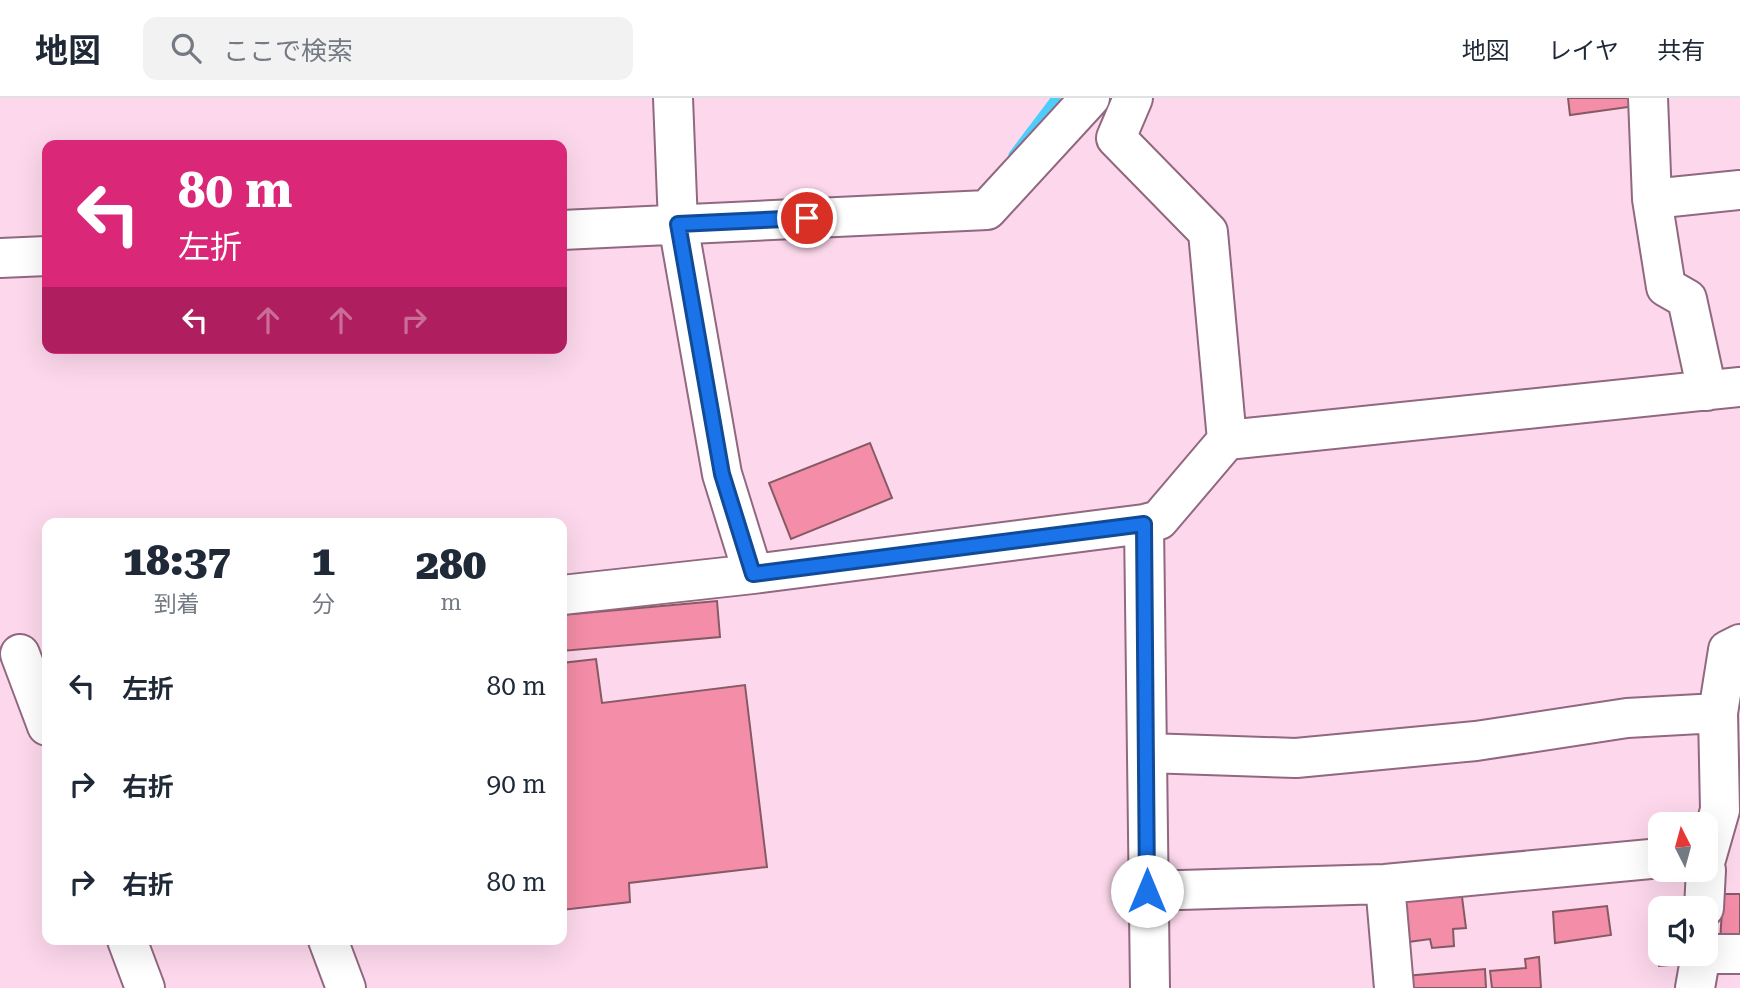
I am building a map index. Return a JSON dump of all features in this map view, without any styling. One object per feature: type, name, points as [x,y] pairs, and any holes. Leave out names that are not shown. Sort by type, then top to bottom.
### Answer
[{"type":"street","points":[[673,98],[678,224],[722,474],[753,574]]},
{"type":"street","points":[[567,230],[987,210],[1090,98]]},
{"type":"street","points":[[1133,98],[1116,138],[1208,232],[1227,440]]},
{"type":"street","points":[[567,594],[753,574],[1144,524],[1159,520],[1227,440],[1723,389],[1687,299],[1666,287],[1652,199],[1647,98]]},
{"type":"street","points":[[1652,199],[1740,190]]},
{"type":"street","points":[[0,258],[42,256]]},
{"type":"street","points":[[1144,524],[1150,988]]},
{"type":"street","points":[[1718,816],[1718,713],[1728,650],[1740,644]]},
{"type":"street","points":[[23,654],[42,711]]},
{"type":"street","points":[[1147,753],[1296,758],[1476,741],[1627,718],[1718,713]]},
{"type":"street","points":[[1147,891],[1385,884],[1648,859]]},
{"type":"street","points":[[1385,884],[1394,988]]},
{"type":"street","points":[[129,945],[145,988]]},
{"type":"street","points":[[330,945],[346,988]]},
{"type":"street","points":[[1718,954],[1740,954]]},
{"type":"street","points":[[1695,988],[1699,966]]},
{"type":"building","points":[[1568,98],[1642,98],[1643,105],[1570,115]]},
{"type":"building","points":[[870,443],[892,498],[791,539],[769,483]]},
{"type":"building","points":[[717,601],[720,637],[567,651],[567,615]]},
{"type":"building","points":[[596,659],[602,703],[745,685],[767,867],[629,883],[630,902],[567,909],[567,662]]},
{"type":"building","points":[[1461,889],[1466,928],[1453,929],[1454,946],[1432,948],[1430,939],[1408,942],[1403,894]]},
{"type":"building","points":[[1723,894],[1740,894],[1740,943],[1720,942]]},
{"type":"building","points":[[1607,906],[1611,935],[1555,943],[1553,912]]},
{"type":"building","points":[[1539,957],[1541,988],[1492,988],[1490,971],[1526,968],[1525,959]]},
{"type":"building","points":[[1485,969],[1486,988],[1406,988],[1405,976]]},
{"type":"waterway","points":[[1013,155],[1056,98]]},
{"type":"route","points":[[807,218],[678,224],[722,474],[753,574],[1144,524],[1147,891]]}]
